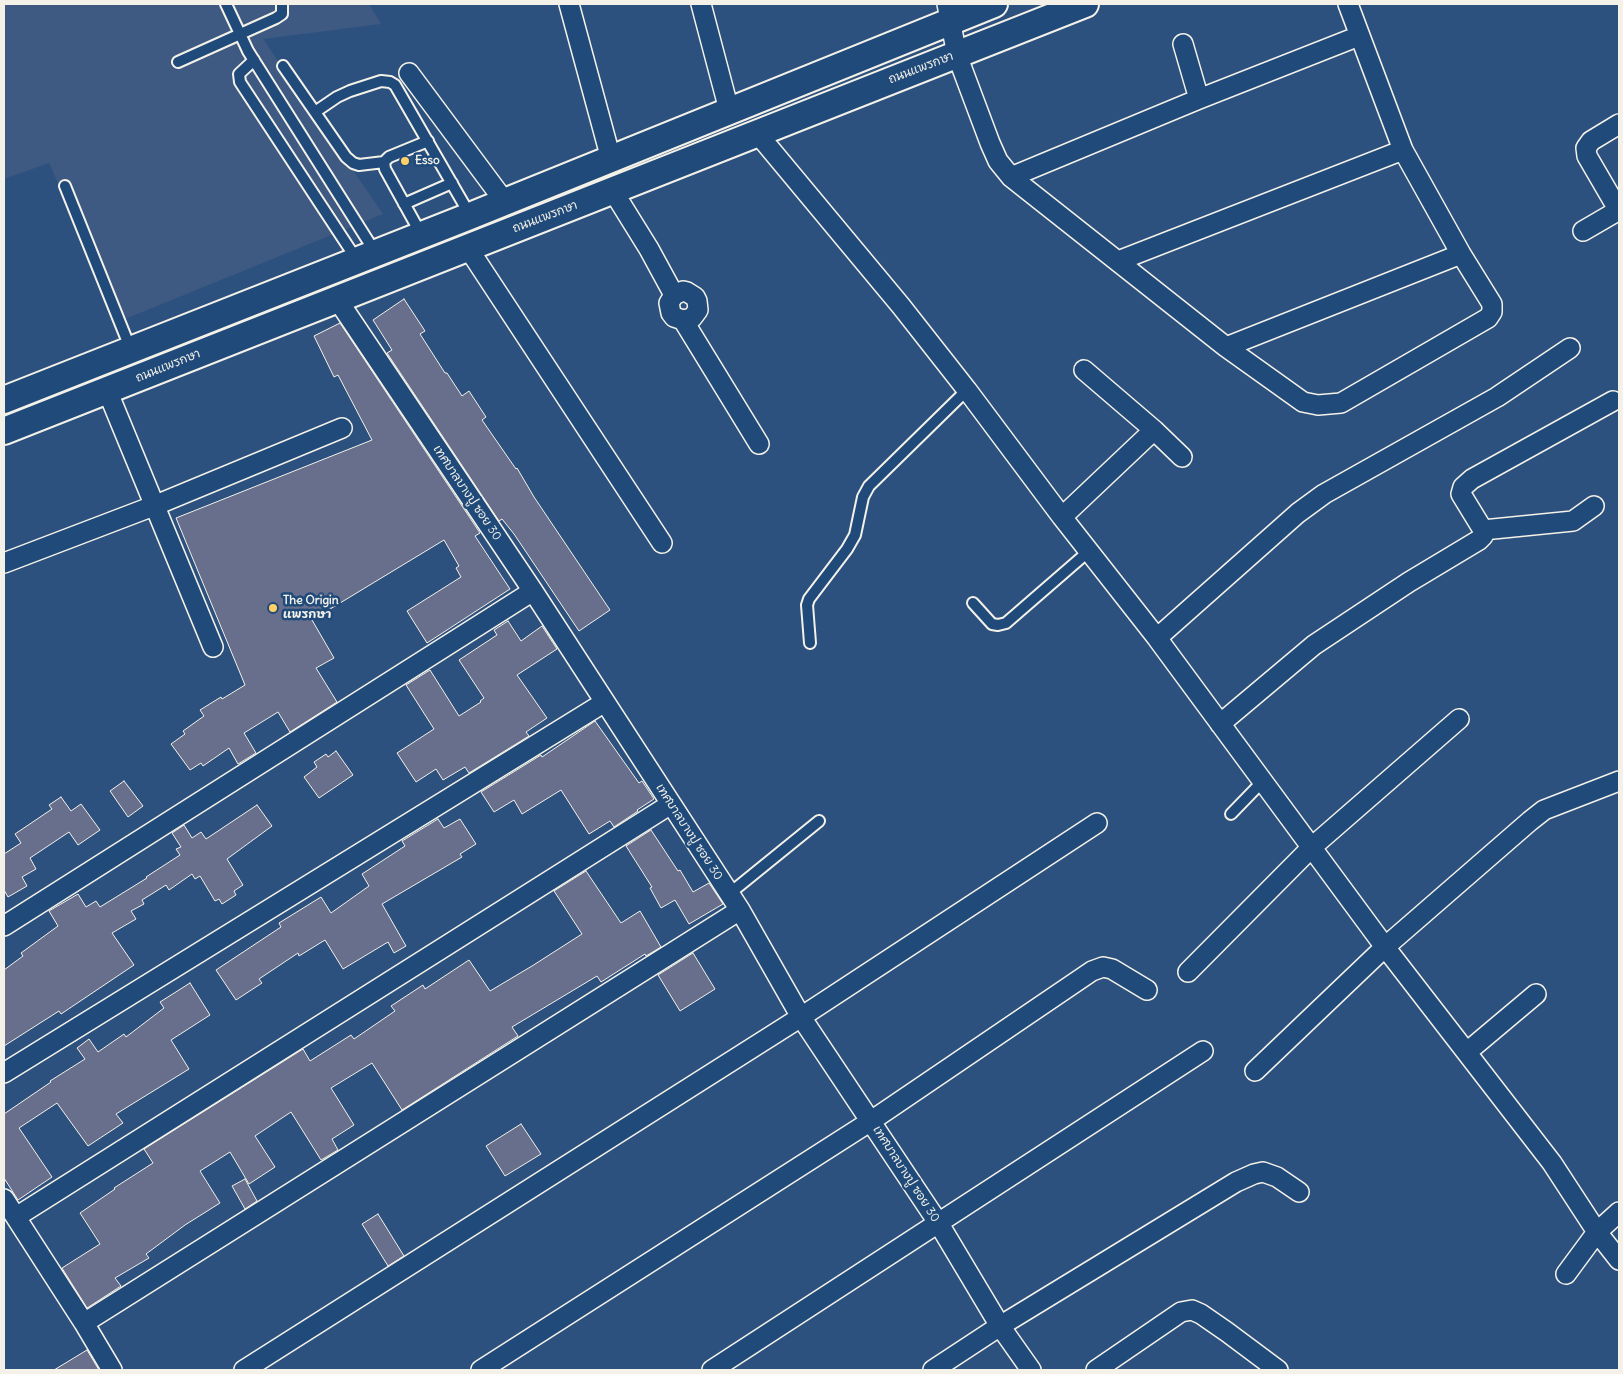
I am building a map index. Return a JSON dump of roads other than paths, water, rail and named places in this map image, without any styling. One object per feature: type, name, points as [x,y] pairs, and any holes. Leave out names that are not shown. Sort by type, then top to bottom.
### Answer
[{"type":"main road","points":[[4,400],[611,159],[728,110],[948,13],[994,4]]},
{"type":"main road","name":"ถนนแพรกษา","points":[[4,431],[1085,4]]},
{"type":"street","points":[[569,4],[611,159]]},
{"type":"street","points":[[701,4],[728,110]]},
{"type":"street","points":[[948,13],[957,54],[990,143],[998,161],[1011,177],[1226,346],[1303,402],[1318,405],[1341,403],[1488,318],[1492,312],[1492,304],[1461,254],[1403,150],[1348,4]]},
{"type":"street","points":[[1011,177],[1199,99],[1360,36]]},
{"type":"street","points":[[1183,44],[1199,99]]},
{"type":"street","points":[[409,73],[505,202]]},
{"type":"street","points":[[1583,231],[1619,210],[1588,156],[1586,148],[1591,141],[1619,124]]},
{"type":"street","points":[[756,133],[895,298],[968,390],[1062,517],[1157,638],[1385,947],[1552,1163],[1597,1232],[1619,1260]]},
{"type":"street","points":[[1118,261],[1403,150]]},
{"type":"street","points":[[613,191],[649,249],[674,295],[669,304],[674,317],[683,320],[759,444]]},
{"type":"street","points":[[468,248],[662,544]]},
{"type":"street","points":[[1226,346],[1461,254]]},
{"type":"street","name":"เทศบาลบางปู ซอย 30","points":[[337,299],[533,591],[740,910],[801,1017],[939,1224],[1000,1326],[1031,1370]]},
{"type":"street","points":[[1157,638],[1298,513],[1324,494],[1497,397],[1570,348]]},
{"type":"street","points":[[1084,370],[1154,430],[1182,457]]},
{"type":"street","points":[[107,390],[213,647]]},
{"type":"street","points":[[1220,724],[1314,645],[1409,582],[1479,540],[1483,536],[1483,530],[1461,494],[1463,487],[1472,479],[1613,400]]},
{"type":"street","points":[[4,563],[156,505],[342,428]]},
{"type":"street","points":[[1062,517],[1154,430]]},
{"type":"street","points":[[1483,530],[1573,521],[1594,506]]},
{"type":"street","points":[[4,926],[533,591]]},
{"type":"street","points":[[4,1073],[605,702]]},
{"type":"street","points":[[1188,972],[1312,847],[1459,719]]},
{"type":"street","points":[[1255,1071],[1385,947],[1544,810],[1619,781]]},
{"type":"street","points":[[16,1217],[671,804]]},
{"type":"street","points":[[244,1370],[801,1017],[1097,822]]},
{"type":"street","points":[[84,1323],[740,910]]},
{"type":"street","points":[[481,1370],[871,1121],[1092,972],[1103,967],[1112,969],[1147,990]]},
{"type":"street","points":[[1467,1052],[1536,994]]},
{"type":"street","points":[[712,1370],[1203,1051]]},
{"type":"street","points":[[933,1370],[1000,1326],[1236,1182],[1263,1172],[1277,1177],[1300,1192]]},
{"type":"street","points":[[4,1199],[112,1370]]},
{"type":"street","points":[[1566,1274],[1597,1232],[1619,1212]]},
{"type":"street","points":[[1096,1370],[1181,1312],[1192,1310],[1228,1332],[1278,1370]]},
{"type":"lane","points":[[226,4],[254,60],[366,257]]},
{"type":"lane","points":[[178,62],[282,14],[282,4]]},
{"type":"lane","points":[[254,60],[238,74],[240,82],[366,257]]},
{"type":"lane","points":[[283,66],[346,157],[353,164],[384,162],[389,157],[428,141]]},
{"type":"lane","points":[[315,112],[337,97],[350,91],[381,81],[390,82],[395,85],[470,216]]},
{"type":"lane","points":[[384,162],[385,169],[421,234]]},
{"type":"lane","points":[[404,204],[452,183]]},
{"type":"lane","points":[[65,186],[130,350]]},
{"type":"lane","points":[[810,644],[807,605],[809,599],[847,549],[855,535],[864,496],[869,486],[968,390]]},
{"type":"lane","points":[[973,603],[992,624],[1006,623],[1088,551]]},
{"type":"lane","points":[[1230,814],[1263,781]]},
{"type":"lane","points":[[729,894],[819,821]]},
{"type":"place","name":"Esso","points":[[405,161]]},
{"type":"place","name":"The Origin แพรกษา","points":[[273,608]]}]
